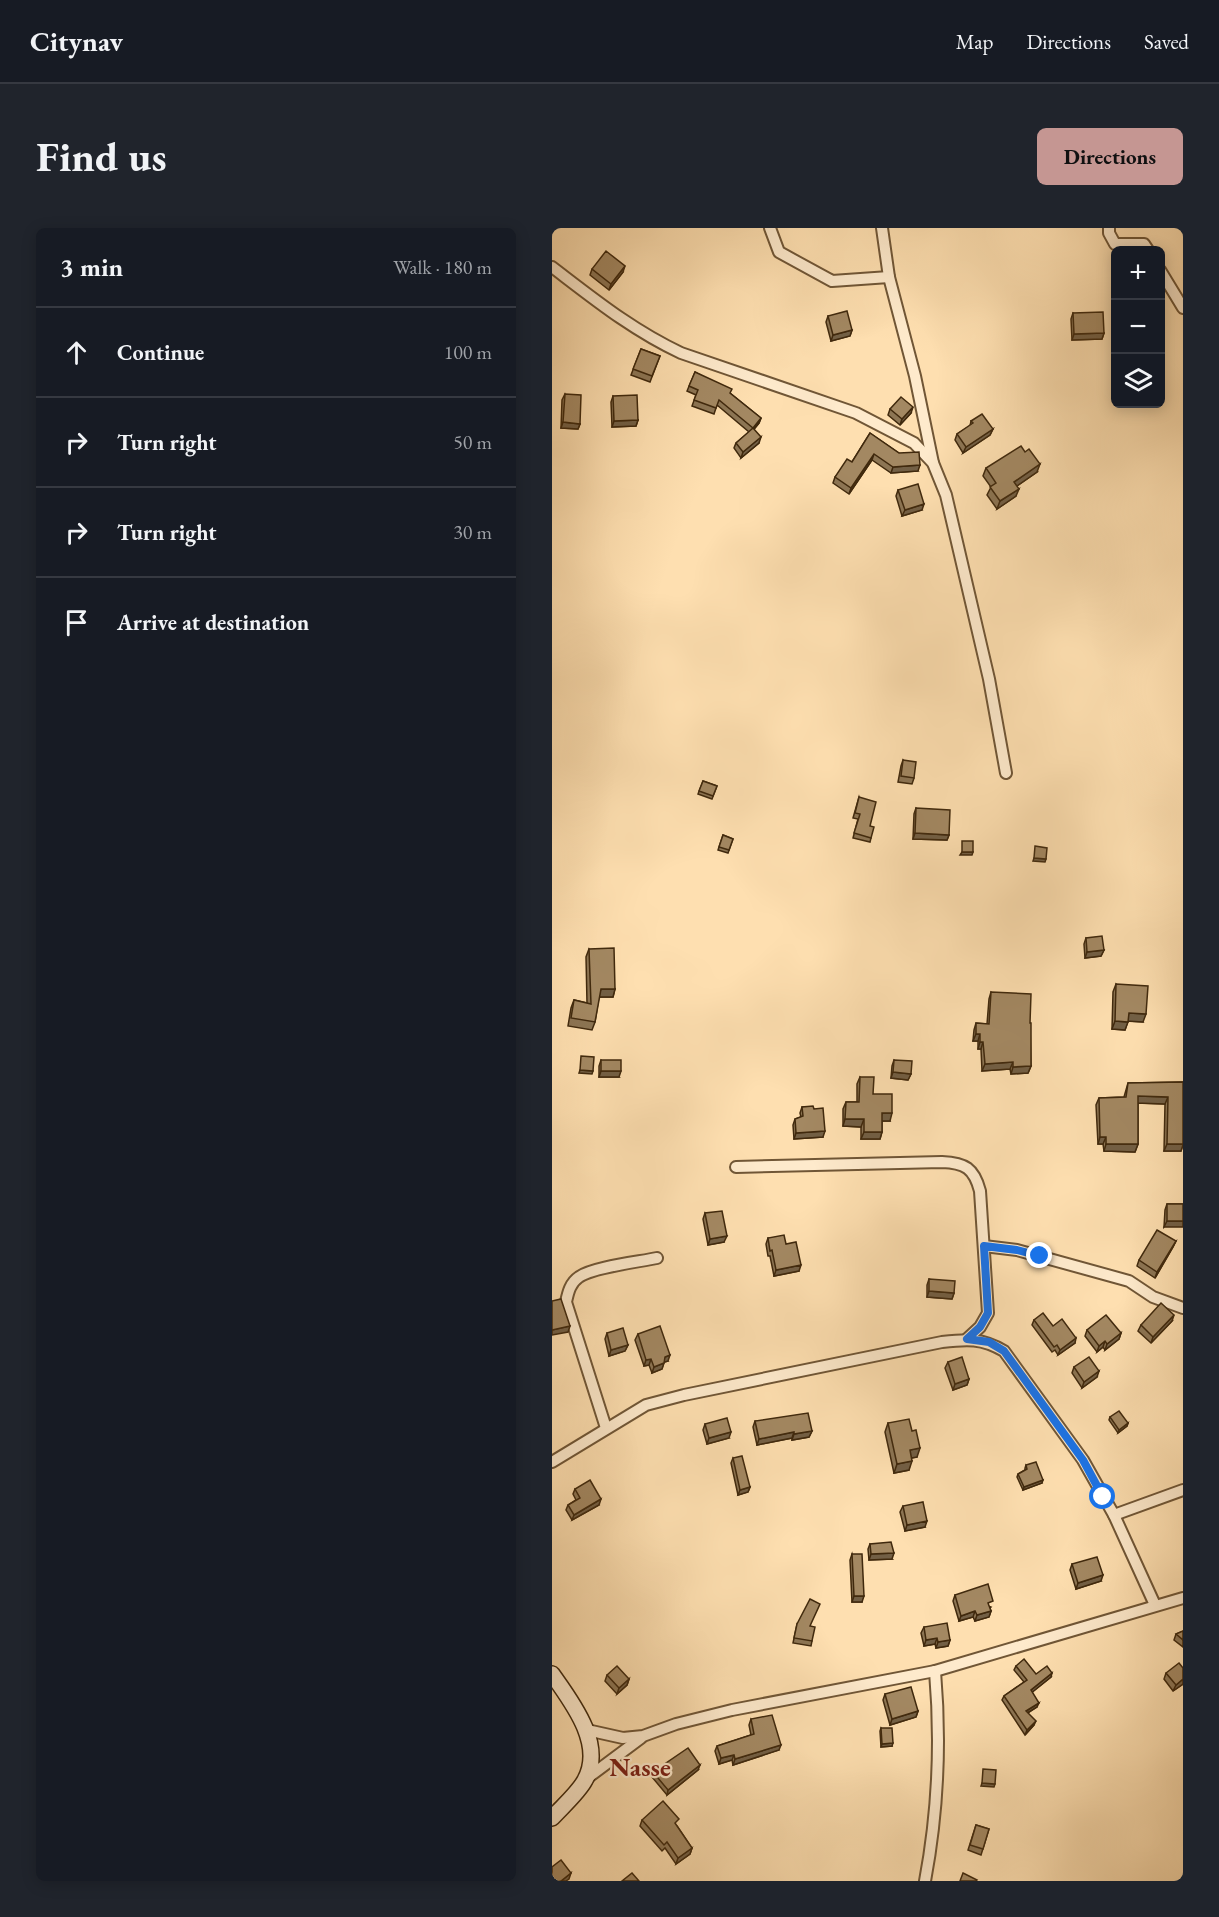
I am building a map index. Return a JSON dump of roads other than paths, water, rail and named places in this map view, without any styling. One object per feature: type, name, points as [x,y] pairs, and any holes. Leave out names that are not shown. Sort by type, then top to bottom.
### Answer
[{"type":"street","points":[[770,228],[778,252],[832,281],[889,278]]},
{"type":"street","points":[[882,228],[889,278],[915,376],[933,463],[948,505],[989,679],[1006,773]]},
{"type":"street","points":[[1109,228],[1115,244],[1144,244],[1145,246]]},
{"type":"street","points":[[552,267],[625,322],[654,340],[681,352],[856,413],[914,443],[933,463]]},
{"type":"street","points":[[1165,277],[1183,308]]},
{"type":"street","points":[[736,1167],[959,1163],[970,1170],[977,1179],[980,1191],[988,1313],[980,1327],[967,1339]]},
{"type":"street","points":[[984,1246],[1017,1250],[1129,1281],[1153,1297],[1183,1308]]},
{"type":"street","points":[[606,1428],[566,1302],[568,1293],[579,1277],[593,1271],[657,1258]]},
{"type":"street","points":[[552,1462],[646,1405],[684,1395],[942,1342],[967,1339],[989,1342],[1004,1351],[1083,1460],[1113,1515],[1155,1605]]},
{"type":"street","points":[[1113,1515],[1183,1490]]},
{"type":"street","points":[[587,1730],[623,1738],[643,1736],[676,1724],[732,1710],[935,1671],[1183,1598]]},
{"type":"street","points":[[925,1881],[931,1847],[939,1723],[935,1671]]},
{"type":"street","points":[[552,1674],[576,1708],[587,1730],[590,1761],[586,1779]]},
{"type":"street","points":[[552,1818],[586,1779],[643,1736]]},
{"type":"district","name":"Nasse","points":[[640,1767]]}]
